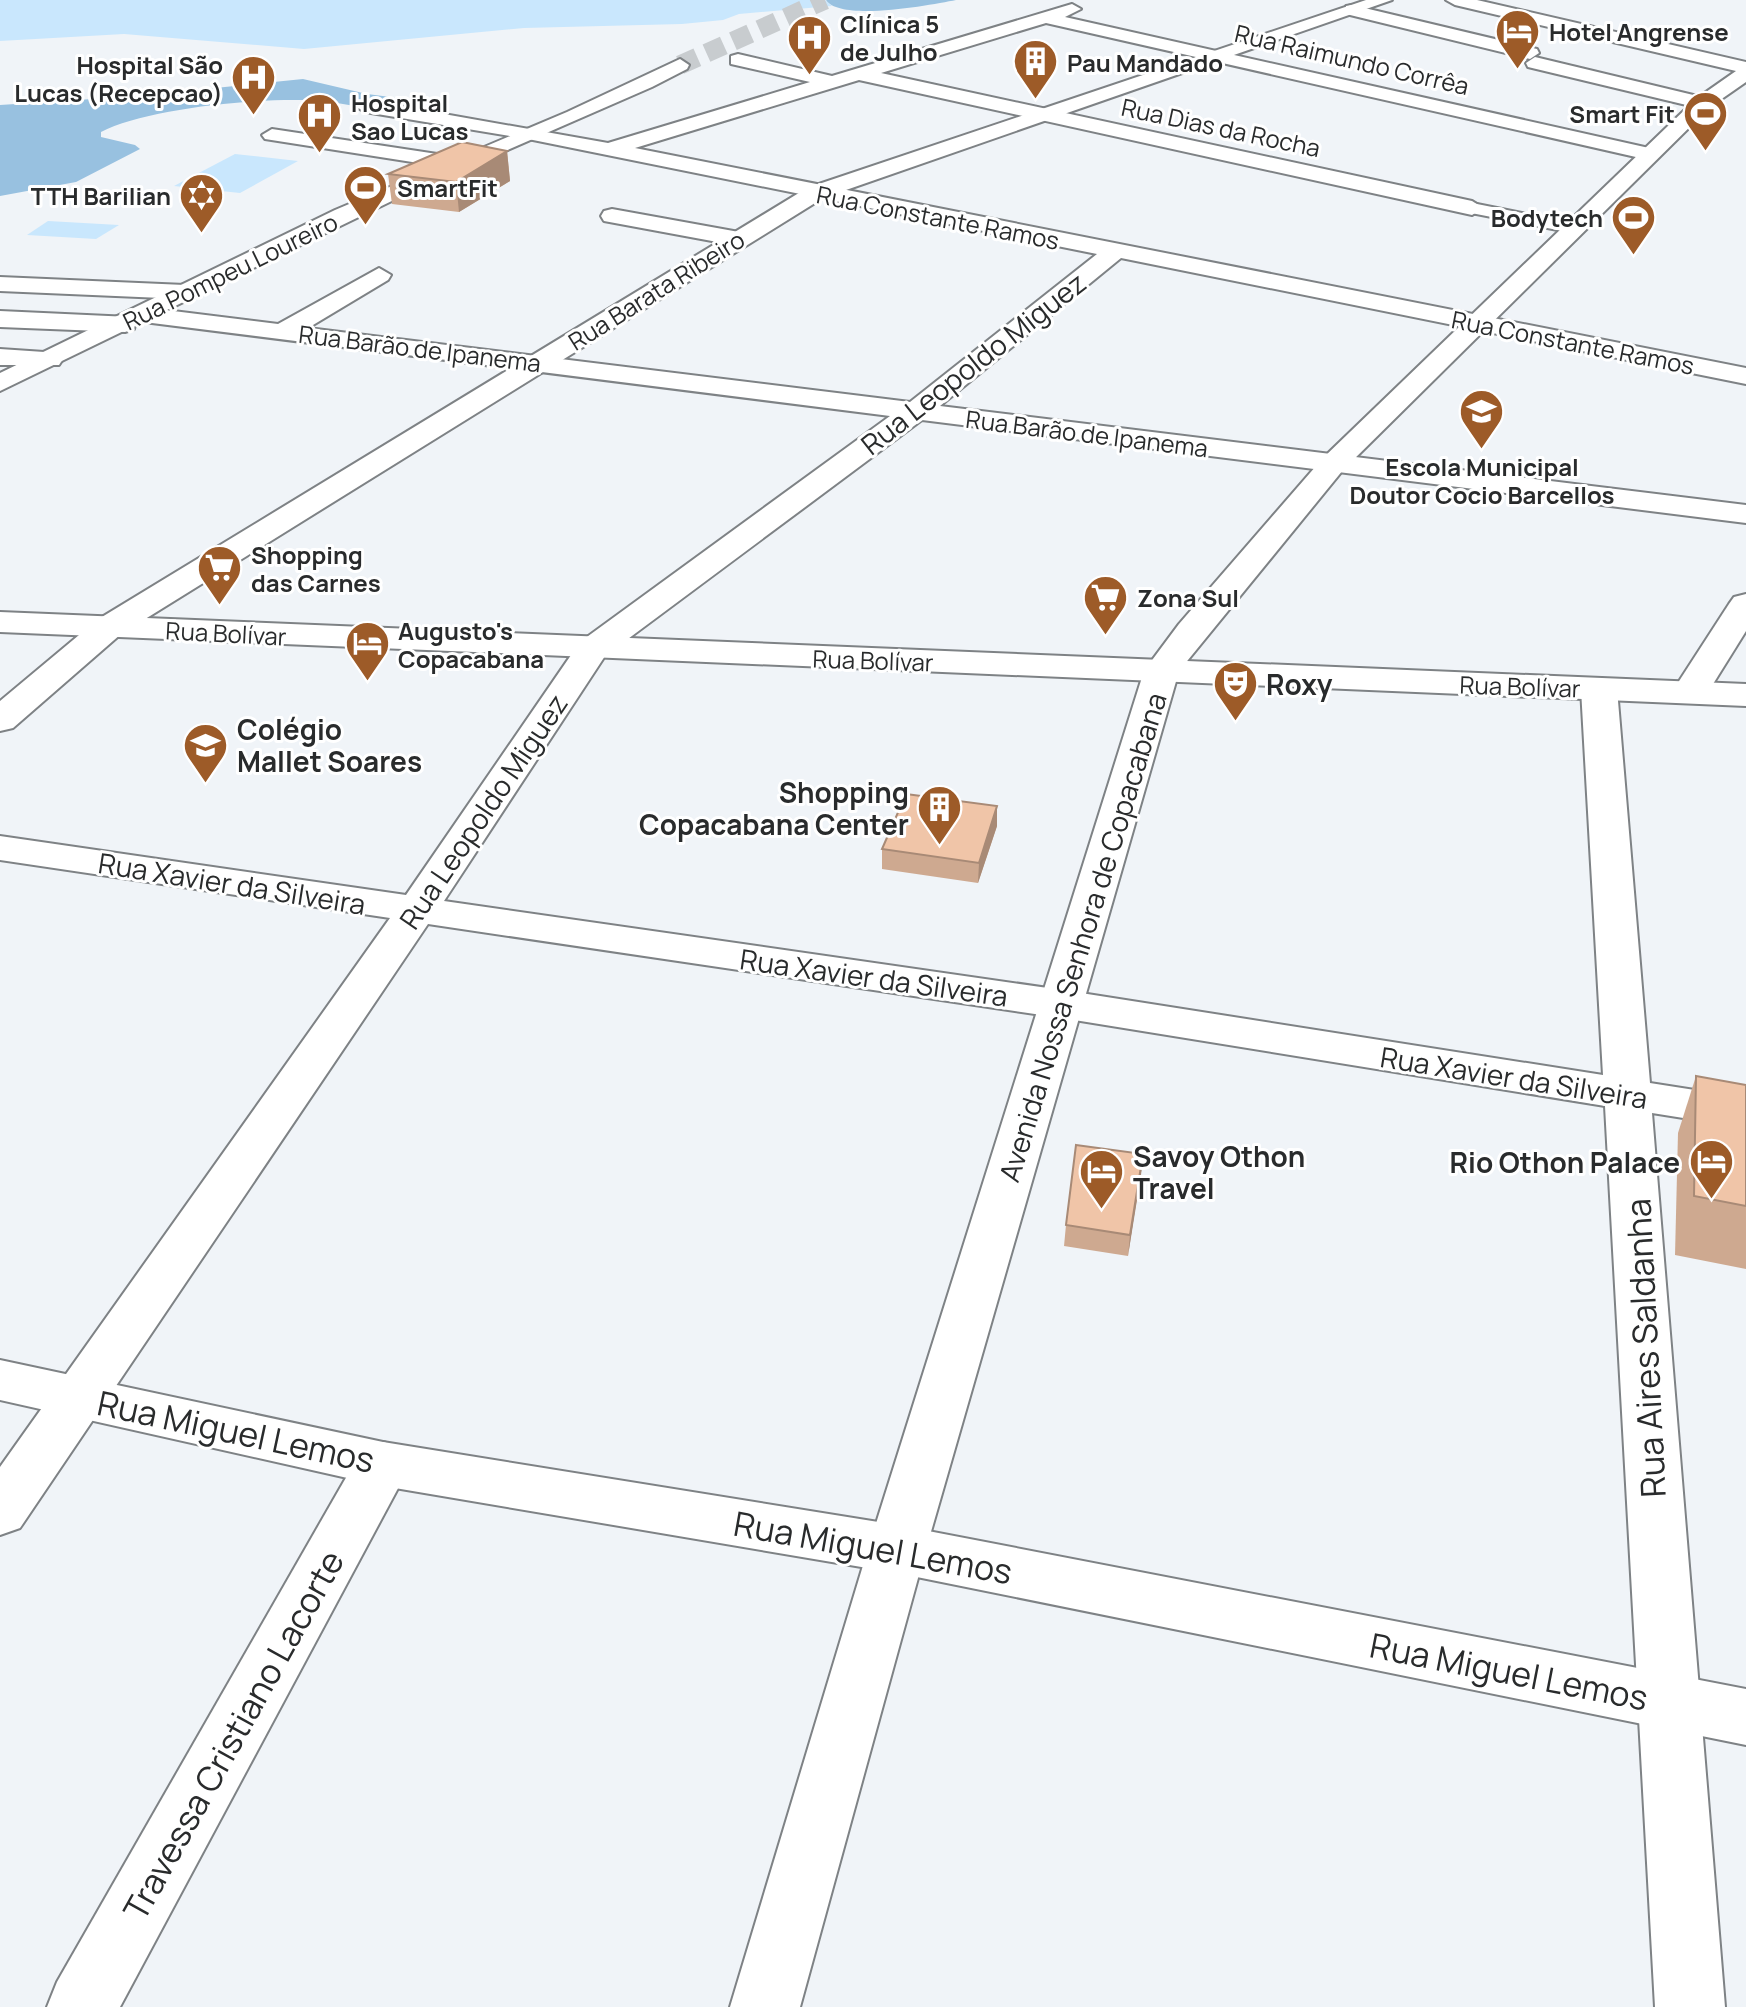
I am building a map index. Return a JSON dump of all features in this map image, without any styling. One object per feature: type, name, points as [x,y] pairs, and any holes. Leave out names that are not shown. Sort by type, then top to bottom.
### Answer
[{"type":"street","name":"Rua Barata Ribeiro","points":[[0,720],[109,627],[815,193],[1383,0]]},
{"type":"street","points":[[1455,0],[1746,70]]},
{"type":"street","points":[[607,150],[1094,3]]},
{"type":"street","points":[[1352,10],[1703,103]]},
{"type":"street","name":"Rua Raimundo Corrêa","points":[[1044,17],[1649,154]]},
{"type":"street","points":[[738,60],[833,82]]},
{"type":"street","name":"Rua Pompeu Loureiro","points":[[0,383],[339,217],[457,163],[611,102],[680,65]]},
{"type":"street","name":"Avenida Nossa Senhora de Copacabana","points":[[765,2007],[897,1549],[1162,671],[1191,631],[1333,464],[1649,154],[1703,103],[1746,70]]},
{"type":"street","name":"Rua Dias da Rocha","points":[[859,74],[1573,228]]},
{"type":"street","name":"Rua Constante Ramos","points":[[365,106],[528,133],[815,193],[1746,376]]},
{"type":"street","points":[[272,135],[457,163]]},
{"type":"street","points":[[612,216],[739,239]]},
{"type":"street","name":"Rua Leopoldo Miguez","points":[[0,1512],[416,911],[592,649],[916,411],[1114,252]]},
{"type":"street","points":[[283,332],[379,275]]},
{"type":"street","points":[[0,284],[188,292]]},
{"type":"street","name":"Rua Barão de Ipanema","points":[[0,319],[133,319],[283,332],[1746,514]]},
{"type":"street","points":[[0,357],[50,359]]},
{"type":"street","points":[[1690,692],[1746,604]]},
{"type":"street","name":"Rua Bolívar","points":[[0,622],[1746,695]]},
{"type":"street","name":"Rua Aires Saldanha","points":[[1599,689],[1630,1096],[1666,1702],[1690,2007]]},
{"type":"street","name":"Rua Xavier da Silveira","points":[[0,848],[1062,1004],[1746,1113]]},
{"type":"street","name":"Rua Miguel Lemos","points":[[0,1380],[383,1464],[897,1549],[1746,1717]]},
{"type":"street","name":"Travessa Cristiano Lacorte","points":[[82,2007],[383,1464]]},
{"type":"shaded area","points":[[0,0],[825,0],[832,6],[739,14],[723,20],[682,24],[524,28],[304,49],[124,34],[0,41]]},
{"type":"shaded area","points":[[826,0],[956,0],[867,11],[835,7]]},
{"type":"shaded area","points":[[303,79],[367,94],[414,100],[423,108],[490,124],[501,132],[458,129],[331,102],[279,100],[214,105],[122,123],[101,132],[101,137],[140,149],[76,182],[0,196],[0,105],[139,96]]},
{"type":"shaded area","points":[[235,154],[298,161],[240,193],[174,186]]},
{"type":"shaded area","points":[[48,221],[119,225],[96,239],[27,235]]},
{"type":"building","points":[[462,142],[507,151],[456,182],[388,174]]},
{"type":"building","name":"Shopping Copacabana Center","points":[[906,794],[997,806],[979,863],[882,849]]},
{"type":"building","points":[[1696,1076],[1746,1085],[1746,1206],[1694,1196]]},
{"type":"building","name":"Savoy Othon Travel","points":[[1076,1145],[1143,1154],[1130,1235],[1066,1225]]},
{"type":"tunnel","points":[[680,65],[825,0]]},
{"type":"place","name":"Hotel Angrense","points":[[1518,70]]},
{"type":"place","name":"Clínica 5 de Julho","points":[[809,76]]},
{"type":"place","name":"Pau Mandado","points":[[1036,101]]},
{"type":"place","name":"Hospital São Lucas (Recepcao)","points":[[254,117]]},
{"type":"place","name":"Smart Fit","points":[[1706,152]]},
{"type":"place","name":"Hospital Sao Lucas","points":[[320,155]]},
{"type":"place","name":"SmartFit","points":[[366,226]]},
{"type":"place","name":"TTH Barilian","points":[[202,234]]},
{"type":"place","name":"Bodytech","points":[[1634,256]]},
{"type":"place","name":"Escola Municipal Doutor Cocio Barcellos","points":[[1482,451]]},
{"type":"place","name":"Shopping das Carnes","points":[[220,607]]},
{"type":"place","name":"Zona Sul","points":[[1106,636]]},
{"type":"place","name":"Augusto's Copacabana","points":[[367,683]]},
{"type":"place","name":"Roxy","points":[[1235,723]]},
{"type":"place","name":"Colégio Mallet Soares","points":[[206,784]]},
{"type":"place","name":"Shopping Copacabana Center","points":[[940,847]]},
{"type":"place","name":"Rio Othon Palace","points":[[1711,1201]]},
{"type":"place","name":"Savoy Othon Travel","points":[[1102,1211]]}]
